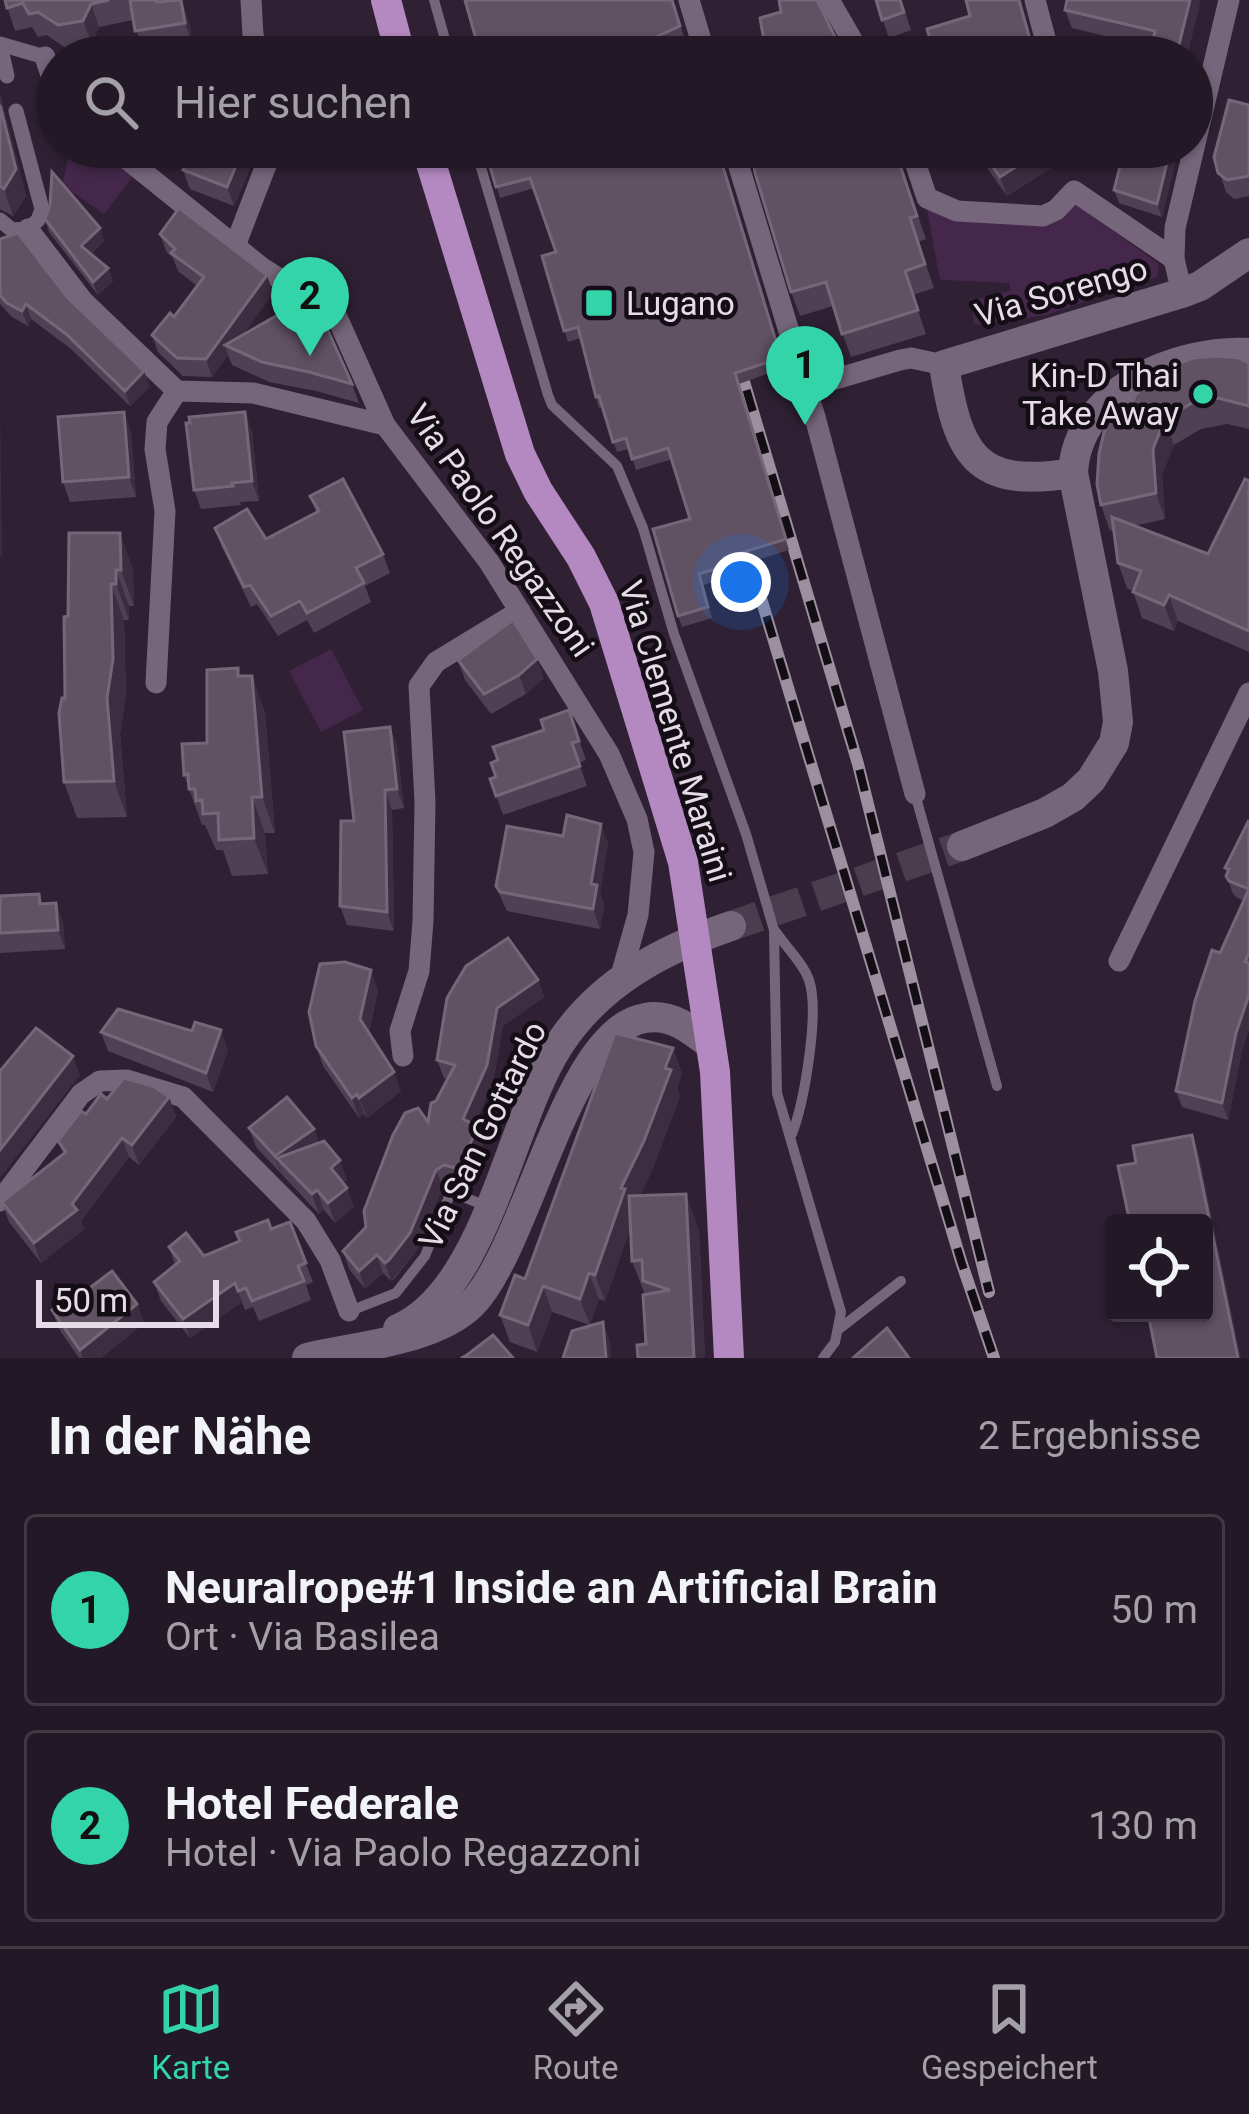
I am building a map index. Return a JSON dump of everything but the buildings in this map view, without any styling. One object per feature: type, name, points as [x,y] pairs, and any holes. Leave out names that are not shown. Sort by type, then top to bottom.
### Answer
[{"type":"main road","points":[[386,0],[395,36]]},
{"type":"main road","name":"Via Clemente Maraini","points":[[432,168],[520,454],[604,602],[670,817],[696,938]]},
{"type":"main road","name":"Via Sorengo","points":[[1073,473],[1015,477],[977,462],[957,430],[944,365],[1200,286],[1249,253]]},
{"type":"main road","points":[[962,846],[1045,813],[1072,797],[1091,780],[1114,742],[1118,722],[1113,671],[1073,473],[1076,452],[1091,424],[1127,386],[1163,364],[1192,356],[1249,353]]},
{"type":"main road","name":"Via San Gottardo","points":[[365,1344],[411,1324],[465,1262],[557,1047],[594,1003],[620,979],[696,938],[731,926]]},
{"type":"main road","points":[[696,938],[719,1124],[729,1358]]},
{"type":"main road","name":"Via San Gottardo","points":[[307,1358],[437,1326],[469,1307],[498,1267],[587,1068],[616,1032],[644,1018],[660,1017],[692,1030],[711,1045]]},
{"type":"street","points":[[251,0],[253,36]]},
{"type":"street","points":[[689,0],[700,36]]},
{"type":"street","points":[[829,0],[850,36]]},
{"type":"street","points":[[1035,0],[1044,36]]},
{"type":"street","points":[[1213,68],[1229,0]]},
{"type":"street","points":[[7,76],[0,44],[36,54]]},
{"type":"street","points":[[0,220],[12,230],[28,229],[42,209],[31,136],[16,111]]},
{"type":"street","name":"Via Paolo Regazzoni","points":[[138,168],[235,246],[335,315],[385,425],[489,562],[610,754],[637,819],[644,852],[638,915],[620,979]]},
{"type":"street","points":[[235,246],[266,168]]},
{"type":"street","points":[[739,168],[805,388],[915,794]]},
{"type":"street","points":[[917,168],[927,198],[942,207],[1043,216],[1074,191],[1174,259]]},
{"type":"street","points":[[1182,292],[1174,259],[1175,228],[1189,168]]},
{"type":"street","points":[[28,229],[83,301],[177,392],[253,393],[385,425]]},
{"type":"street","points":[[805,388],[911,358],[944,365]]},
{"type":"street","points":[[156,683],[165,511],[155,449],[157,422],[177,392]]},
{"type":"street","points":[[403,1056],[400,1031],[419,971],[423,921],[425,802],[419,686],[436,662],[520,610]]},
{"type":"street","points":[[1119,961],[1249,693]]},
{"type":"street","points":[[0,1201],[81,1094],[100,1081],[127,1080],[183,1097],[306,1221],[330,1260],[349,1311]]},
{"type":"lane","points":[[434,0],[444,36]]},
{"type":"lane","points":[[481,168],[552,405],[617,466],[643,528],[674,634],[746,834],[774,930],[777,1093],[838,1295],[839,1329]]},
{"type":"lane","points":[[915,794],[997,1086]]},
{"type":"lane","points":[[774,930],[808,976],[812,996],[804,1103],[791,1134]]},
{"type":"lane","points":[[349,1311],[396,1293],[425,1256],[451,1192],[489,1207]]},
{"type":"lane","points":[[823,1358],[839,1329],[901,1281]]},
{"type":"shaded area","points":[[66,168],[125,168],[134,175],[104,214],[62,185]]},
{"type":"shaded area","points":[[1072,201],[1159,264],[1157,277],[1046,315],[974,325],[970,299],[1000,297],[1010,291],[1010,283],[940,280],[927,210],[1029,223],[1058,221]]},
{"type":"shaded area","points":[[331,649],[363,710],[321,732],[289,671]]},
{"type":"tunnel","points":[[731,926],[962,846]]},
{"type":"railway","points":[[734,348],[858,764],[989,1292]]},
{"type":"railway","points":[[741,532],[994,1358]]},
{"type":"place","name":"Lugano","points":[[599,303]]},
{"type":"place","name":"Hotel Federale","points":[[310,356]]},
{"type":"place","name":"Kin-D Thai Take Away","points":[[1203,394]]},
{"type":"place","name":"Neuralrope#1 Inside an Artificial Brain","points":[[805,425]]}]
